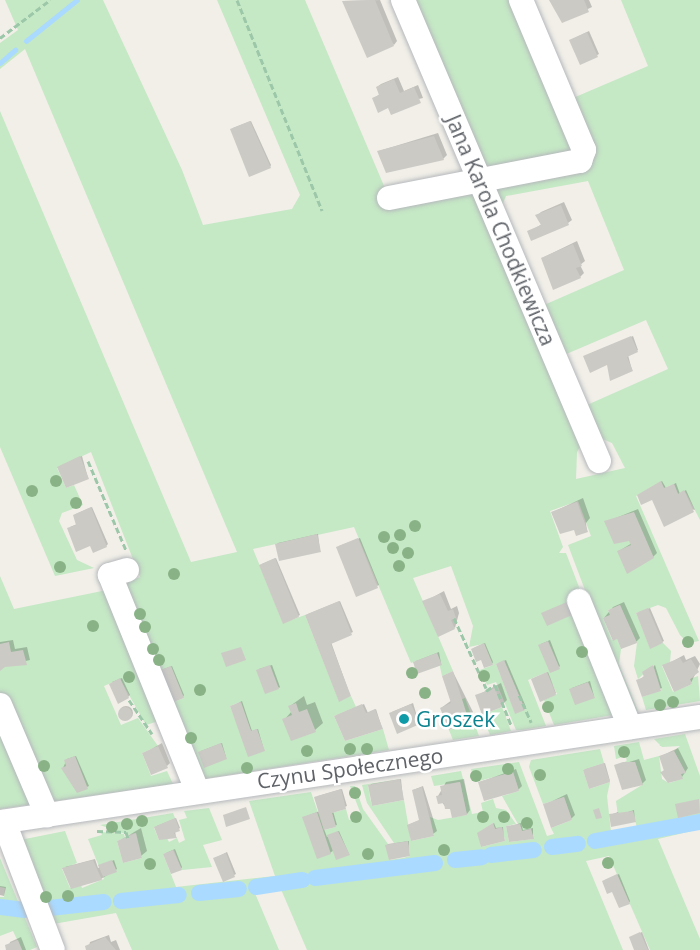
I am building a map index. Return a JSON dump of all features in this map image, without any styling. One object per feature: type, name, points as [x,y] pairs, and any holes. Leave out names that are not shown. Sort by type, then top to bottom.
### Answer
[{"type":"street","name":"Jana Karola Chodkiewicza","points":[[403,0],[599,461]]},
{"type":"street","points":[[389,198],[580,160],[584,150],[521,0]]},
{"type":"street","points":[[127,570],[110,575],[197,790]]},
{"type":"street","points":[[579,602],[630,727]]},
{"type":"street","points":[[0,705],[47,815]]},
{"type":"street","name":"Czynu Społecznego","points":[[2,822],[197,790],[700,717]]},
{"type":"street","points":[[2,822],[53,950]]},
{"type":"path","points":[[0,38],[50,0]]},
{"type":"path","points":[[237,0],[322,210]]},
{"type":"path","points":[[88,461],[130,558],[127,570]]},
{"type":"path","points":[[454,618],[486,690],[495,685],[514,731]]},
{"type":"path","points":[[519,695],[534,728]]},
{"type":"path","points":[[97,831],[126,832],[128,838]]},
{"type":"green space","points":[[5,0],[103,0],[182,170],[203,225],[292,209],[300,195],[217,0],[305,0],[393,207],[476,193],[582,444],[577,452],[576,479],[625,468],[612,443],[600,438],[587,405],[668,369],[646,320],[564,355],[544,305],[624,270],[588,181],[506,196],[501,208],[495,194],[498,183],[591,165],[596,150],[573,98],[648,66],[621,0],[700,0],[700,520],[685,491],[678,494],[674,484],[664,488],[660,482],[636,496],[699,641],[688,643],[680,635],[666,608],[658,605],[636,613],[650,648],[663,643],[671,651],[670,662],[662,666],[673,692],[692,684],[690,679],[698,676],[700,701],[646,710],[642,697],[661,690],[653,665],[638,679],[634,666],[637,643],[620,605],[608,610],[610,615],[603,618],[612,640],[617,639],[621,649],[619,664],[638,711],[631,712],[568,545],[591,536],[578,501],[550,511],[563,547],[559,553],[566,553],[579,587],[577,602],[619,714],[554,725],[544,700],[557,694],[547,672],[528,680],[546,726],[522,730],[516,730],[496,682],[487,685],[480,670],[493,665],[483,644],[469,647],[473,626],[451,566],[413,578],[453,671],[442,676],[437,653],[411,663],[354,527],[253,549],[283,623],[305,615],[339,701],[351,696],[356,707],[334,716],[345,741],[383,729],[389,750],[202,779],[171,703],[184,698],[158,671],[122,585],[140,577],[91,452],[57,468],[66,488],[74,485],[83,505],[62,513],[59,521],[77,560],[94,568],[55,576],[0,447],[0,111],[191,562],[237,552],[25,49],[0,69],[0,43],[18,30]],"holes":[[[504,661],[525,709],[515,713],[496,664]],[[240,702],[251,731],[249,756],[230,706]]]},
{"type":"green space","points":[[415,0],[512,0],[573,146],[569,155],[494,169],[484,164]]},
{"type":"green space","points":[[0,576],[14,609],[107,590],[162,720],[146,725],[120,679],[104,686],[121,725],[138,718],[158,746],[142,753],[151,776],[167,771],[173,784],[0,809]]},
{"type":"green space","points":[[465,698],[479,736],[453,740],[449,730],[469,721],[460,700]]},
{"type":"green space","points":[[502,707],[511,731],[490,735],[482,715]]},
{"type":"green space","points":[[685,734],[700,776],[700,829],[658,839],[700,939],[700,950],[650,950],[609,856],[586,861],[623,950],[307,950],[280,887],[254,891],[279,950],[132,950],[116,913],[53,924],[20,840],[65,831],[77,863],[62,869],[70,888],[81,885],[82,888],[104,879],[88,839],[102,835],[101,832],[124,834],[125,838],[117,841],[123,863],[142,858],[135,833],[128,835],[100,825],[173,813],[175,818],[154,828],[159,840],[166,836],[169,842],[177,838],[179,843],[185,840],[179,820],[187,818],[184,811],[209,808],[222,840],[203,845],[212,867],[182,870],[174,850],[163,854],[176,887],[275,876],[249,801],[311,792],[324,830],[336,827],[332,813],[346,809],[349,820],[362,817],[350,786],[355,786],[363,809],[388,844],[389,860],[403,858],[410,856],[408,842],[394,843],[367,803],[362,785],[400,779],[368,785],[370,798],[372,806],[404,800],[411,841],[434,836],[430,817],[438,820],[467,815],[460,782],[434,786],[431,776],[461,771],[472,814],[483,812],[481,803],[493,799],[496,808],[506,810],[516,824],[506,826],[509,842],[533,839],[531,829],[522,831],[502,796],[519,791],[513,772],[475,782],[471,769],[519,762],[547,836],[554,834],[551,828],[572,820],[564,797],[543,804],[529,767],[531,760],[600,749],[604,763],[583,770],[589,789],[610,782],[607,796],[611,832],[637,828],[633,811],[618,816],[616,801],[642,785],[635,762],[627,764],[626,756],[616,759],[614,746],[639,742],[644,760],[659,756],[662,779],[669,783],[682,779],[681,774],[685,772],[674,751],[680,746],[662,747],[654,739]],"holes":[[[493,823],[495,829],[502,827],[505,841],[481,847],[478,833]]]},
{"type":"green space","points":[[0,858],[37,947],[30,950],[22,950],[13,931],[0,936],[0,897],[4,897],[5,888],[0,887]]},
{"type":"building","points":[[375,0],[394,46],[367,58],[342,1]]},
{"type":"building","points":[[549,0],[584,0],[589,12],[562,23]]},
{"type":"building","points":[[587,32],[598,57],[580,65],[569,40]]},
{"type":"building","points":[[394,79],[400,93],[414,87],[421,103],[391,115],[388,108],[378,113],[372,98],[379,95],[376,87]]},
{"type":"building","points":[[250,121],[271,168],[249,177],[230,129]]},
{"type":"building","points":[[434,136],[444,160],[386,173],[377,151]]},
{"type":"building","points":[[561,205],[569,225],[531,241],[527,231],[541,225],[535,215]]},
{"type":"building","points":[[573,244],[582,266],[576,268],[581,278],[553,290],[541,258]]},
{"type":"building","points":[[631,336],[638,352],[627,357],[633,371],[610,381],[607,365],[590,373],[583,356]]},
{"type":"building","points":[[80,456],[89,479],[66,488],[57,467]]},
{"type":"building","points":[[661,481],[664,488],[674,484],[678,494],[684,490],[694,512],[664,527],[652,500],[641,505],[637,495]]},
{"type":"building","points":[[577,502],[588,532],[576,536],[574,530],[560,534],[551,512]]},
{"type":"building","points":[[91,507],[107,547],[93,553],[90,546],[76,552],[67,528],[76,525],[73,515]]},
{"type":"building","points":[[634,512],[654,558],[627,574],[617,551],[631,545],[629,541],[614,544],[604,521]]},
{"type":"building","points":[[317,534],[321,552],[279,561],[275,544]]},
{"type":"building","points":[[358,538],[378,588],[356,597],[336,547]]},
{"type":"building","points":[[275,558],[299,617],[283,624],[259,565]]},
{"type":"building","points":[[440,594],[448,611],[453,609],[456,618],[451,620],[455,629],[438,637],[422,601]]},
{"type":"building","points":[[339,601],[352,635],[331,644],[351,696],[339,702],[305,615]]},
{"type":"building","points":[[567,602],[572,615],[547,626],[541,613]]},
{"type":"building","points":[[620,605],[637,643],[621,649],[617,639],[613,641],[603,618],[610,615],[608,610]]},
{"type":"building","points":[[648,608],[663,643],[650,649],[636,613]]},
{"type":"building","points":[[548,641],[560,669],[550,673],[538,645]]},
{"type":"building","points":[[9,642],[11,652],[23,650],[27,665],[5,667],[0,671],[0,644]]},
{"type":"building","points":[[484,643],[493,665],[484,668],[481,660],[476,662],[471,649]]},
{"type":"building","points":[[241,647],[246,660],[226,667],[221,653]]},
{"type":"building","points":[[437,653],[442,665],[417,674],[413,662]]},
{"type":"building","points":[[680,658],[683,663],[691,659],[699,672],[690,679],[692,684],[674,692],[662,665]]},
{"type":"building","points":[[504,660],[525,710],[515,714],[496,664]]},
{"type":"building","points":[[270,665],[279,689],[265,694],[256,670]]},
{"type":"building","points":[[653,665],[661,691],[642,697],[636,680],[644,677],[642,672]]},
{"type":"building","points":[[171,666],[184,698],[171,703],[158,671]]},
{"type":"building","points":[[453,671],[469,721],[449,730],[440,708],[451,703],[442,676]]},
{"type":"building","points":[[547,672],[556,695],[540,702],[531,679]]},
{"type":"building","points":[[120,678],[129,698],[118,704],[109,684]]},
{"type":"building","points":[[588,682],[595,698],[575,705],[569,689]]},
{"type":"building","points":[[495,688],[502,707],[482,715],[475,695]]},
{"type":"building","points":[[241,702],[251,731],[257,729],[265,751],[248,757],[230,706]]},
{"type":"building","points":[[296,703],[299,712],[307,709],[316,732],[291,741],[282,719],[292,715],[288,706]]},
{"type":"building","points":[[362,704],[366,713],[375,709],[383,729],[345,741],[334,716]]},
{"type":"building","name":"Groszek","points":[[411,704],[420,724],[397,734],[389,713]]},
{"type":"building","points":[[122,707],[128,707],[132,714],[128,721],[122,721],[118,717],[118,711]]},
{"type":"building","points":[[221,743],[227,759],[204,768],[198,752]]},
{"type":"building","points":[[158,746],[168,768],[151,775],[142,753]]},
{"type":"building","points":[[674,751],[686,773],[681,774],[683,779],[668,783],[660,772],[664,771],[659,756]]},
{"type":"building","points":[[75,756],[88,789],[77,793],[61,768],[66,766],[64,760]]},
{"type":"building","points":[[635,762],[643,785],[622,790],[614,765]]},
{"type":"building","points":[[604,763],[610,782],[589,789],[583,770]]},
{"type":"building","points":[[513,772],[519,791],[484,801],[478,782]]},
{"type":"building","points":[[400,779],[404,800],[372,806],[368,785]]},
{"type":"building","points":[[460,782],[467,815],[452,818],[450,809],[445,809],[444,803],[438,804],[436,796],[442,795],[440,786]]},
{"type":"building","points":[[422,787],[434,836],[411,841],[407,825],[419,820],[412,790]]},
{"type":"building","points":[[341,789],[346,809],[332,813],[336,827],[324,830],[314,797]]},
{"type":"building","points":[[564,797],[572,820],[551,828],[543,804]]},
{"type":"building","points":[[699,799],[700,813],[678,818],[675,804]]},
{"type":"building","points":[[246,807],[250,819],[226,827],[223,815]]},
{"type":"building","points":[[599,808],[602,818],[596,819],[593,810]]},
{"type":"building","points":[[633,811],[636,822],[611,827],[609,814]]},
{"type":"building","points":[[317,812],[331,854],[317,859],[302,817]]},
{"type":"building","points":[[175,818],[180,831],[174,833],[177,838],[159,840],[154,827]]},
{"type":"building","points":[[493,823],[495,829],[502,827],[505,841],[481,847],[477,833]]},
{"type":"building","points":[[520,824],[522,831],[531,829],[534,839],[509,842],[506,826]]},
{"type":"building","points":[[338,831],[350,855],[336,860],[327,835]]},
{"type":"building","points":[[136,833],[142,858],[123,863],[117,841]]},
{"type":"building","points":[[408,841],[410,856],[389,860],[385,845]]},
{"type":"building","points":[[173,850],[182,870],[171,874],[163,854]]},
{"type":"building","points":[[226,853],[235,877],[223,882],[213,858]]},
{"type":"building","points":[[93,860],[102,880],[71,889],[62,868]]},
{"type":"building","points":[[112,860],[117,872],[103,877],[98,865]]},
{"type":"building","points":[[617,874],[630,904],[619,908],[612,892],[607,894],[602,881]]},
{"type":"building","points":[[640,932],[648,950],[634,950],[629,937]]},
{"type":"building","points":[[105,937],[116,950],[86,950],[85,946]]},
{"type":"building","points":[[18,940],[22,950],[6,950],[5,945]]},
{"type":"waterway","points":[[26,41],[77,0]]},
{"type":"waterway","points":[[0,63],[15,50]]},
{"type":"waterway","points":[[595,841],[700,822]]},
{"type":"waterway","points":[[552,847],[578,844]]},
{"type":"waterway","points":[[491,855],[534,850]]},
{"type":"waterway","points":[[455,860],[482,857]]},
{"type":"waterway","points":[[315,878],[435,863]]},
{"type":"waterway","points":[[256,887],[302,880]]},
{"type":"waterway","points":[[199,893],[239,889]]},
{"type":"waterway","points":[[121,901],[179,895]]},
{"type":"waterway","points":[[50,908],[104,902]]},
{"type":"waterway","points":[[0,907],[25,910]]},
{"type":"place","name":"Groszek","points":[[404,719]]}]
